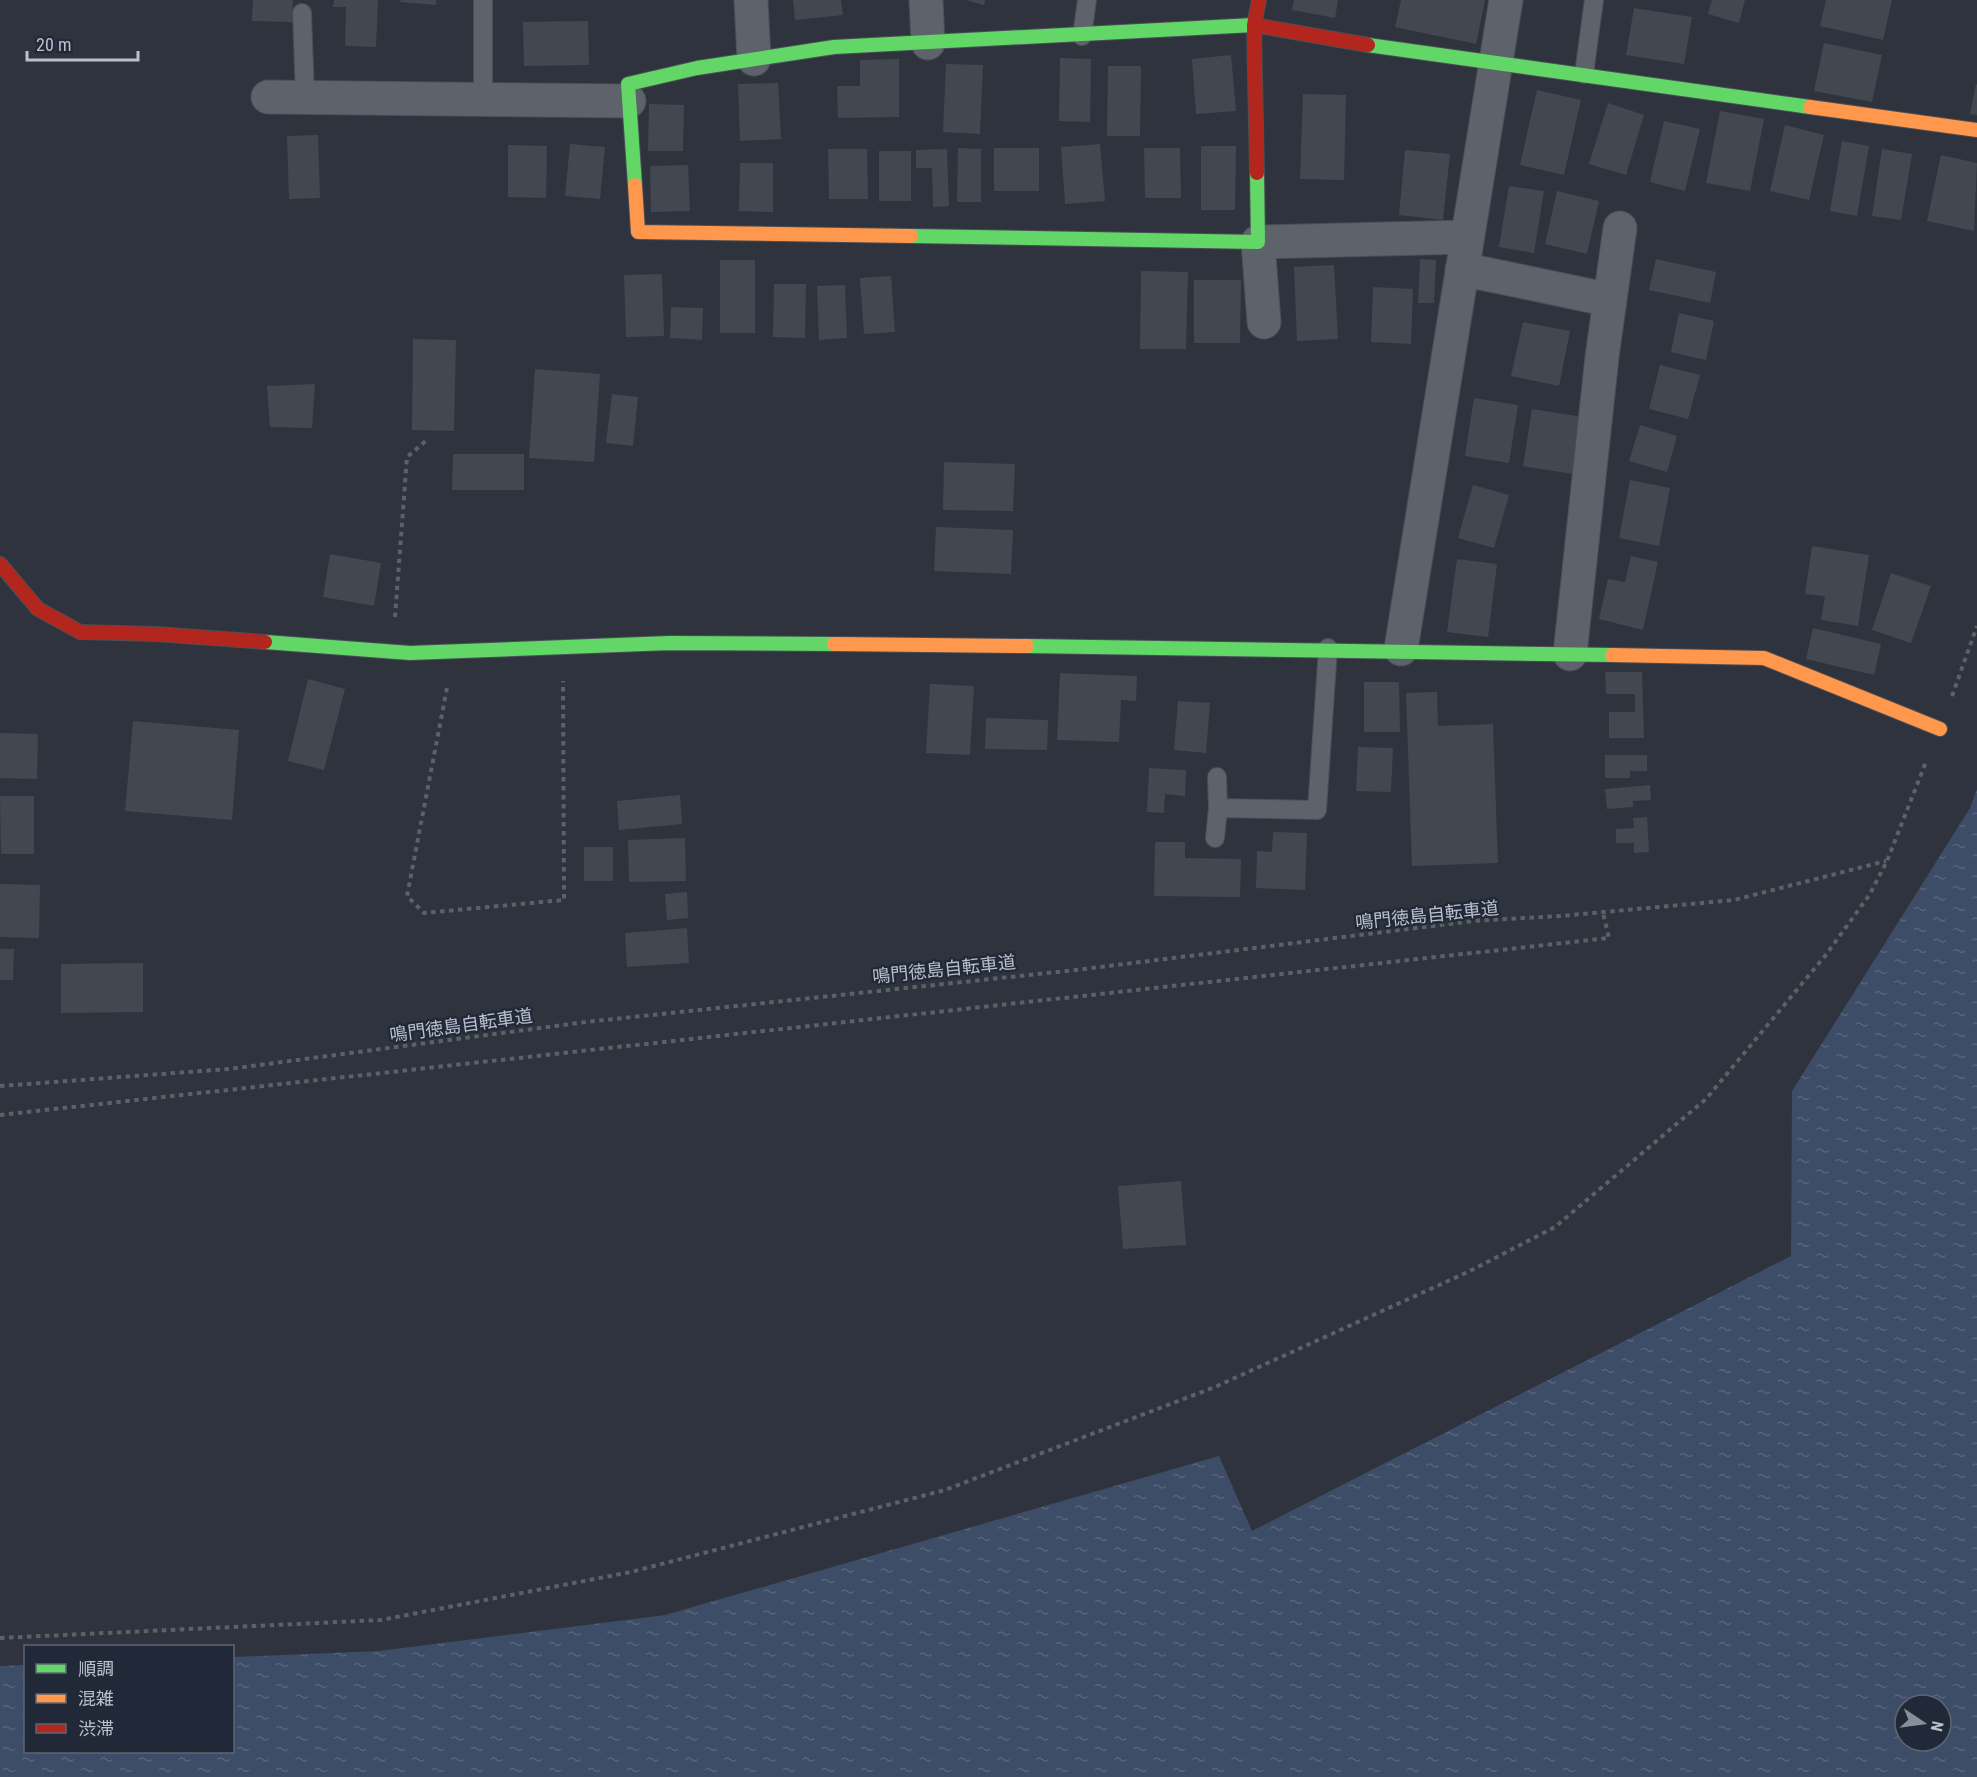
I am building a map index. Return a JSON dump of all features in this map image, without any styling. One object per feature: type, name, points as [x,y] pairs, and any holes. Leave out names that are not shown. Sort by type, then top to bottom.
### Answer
[{"type":"street","points":[[751,0],[754,59]]},
{"type":"street","points":[[926,0],[928,43]]},
{"type":"street","points":[[1260,0],[1254,25],[1258,242],[1264,322]]},
{"type":"street","points":[[1401,649],[1506,0]]},
{"type":"street","points":[[1467,237],[1258,242],[638,232],[628,84],[698,68],[834,47],[1082,36],[1254,25],[1337,41],[1977,130]]},
{"type":"street","points":[[268,97],[629,101]]},
{"type":"street","points":[[1570,654],[1620,228]]},
{"type":"street","points":[[1462,269],[1611,300]]},
{"type":"street","points":[[0,564],[38,609],[80,632],[156,634],[392,652],[669,643],[1401,649],[1764,658],[1940,729]]},
{"type":"lane","points":[[483,0],[483,99]]},
{"type":"lane","points":[[1082,36],[1087,0]]},
{"type":"lane","points":[[1584,74],[1594,0]]},
{"type":"lane","points":[[302,13],[305,97]]},
{"type":"lane","points":[[1218,808],[1317,810],[1328,648]]},
{"type":"lane","points":[[1215,838],[1218,808],[1217,777]]},
{"type":"path","points":[[392,652],[407,457],[428,439]]},
{"type":"path","points":[[454,651],[407,896],[424,913],[564,900],[562,648]]},
{"type":"path","name":"鳴門徳島自転車道","points":[[0,1086],[229,1069],[597,1020],[1076,970],[1473,921],[1603,913],[1734,900],[1887,861],[1870,894],[1825,956],[1706,1100],[1555,1227],[1470,1271],[1215,1387],[945,1490],[631,1572],[381,1620],[0,1638]]},
{"type":"path","points":[[0,1114],[1609,938],[1603,913]]},
{"type":"water","points":[[1977,789],[1977,1777],[0,1777],[0,1666],[24,1665],[24,1753],[234,1753],[234,1657],[378,1651],[665,1615],[1219,1456],[1252,1531],[1791,1256],[1792,1091],[1970,808]]},
{"type":"building","points":[[253,0],[293,0],[292,22],[252,21]]},
{"type":"building","points":[[334,0],[378,0],[376,47],[345,46],[346,7],[333,7]]},
{"type":"building","points":[[401,0],[436,0],[436,5],[400,2]]},
{"type":"building","points":[[793,0],[841,0],[843,15],[795,20]]},
{"type":"building","points":[[966,0],[985,0],[984,5]]},
{"type":"building","points":[[1294,0],[1338,0],[1335,18],[1292,10]]},
{"type":"building","points":[[1401,0],[1485,0],[1476,44],[1395,27]]},
{"type":"building","points":[[1712,0],[1745,0],[1739,23],[1708,14]]},
{"type":"building","points":[[1826,0],[1892,0],[1883,40],[1820,26]]},
{"type":"building","points":[[1634,8],[1692,17],[1684,64],[1626,55]]},
{"type":"building","points":[[588,21],[589,65],[524,66],[523,22]]},
{"type":"building","points":[[1824,43],[1882,55],[1872,102],[1814,91]]},
{"type":"building","points":[[1231,55],[1236,111],[1196,114],[1192,59]]},
{"type":"building","points":[[1060,58],[1091,59],[1090,122],[1059,121]]},
{"type":"building","points":[[899,59],[899,117],[838,118],[837,86],[860,86],[860,60]]},
{"type":"building","points":[[946,64],[983,65],[980,134],[943,132]]},
{"type":"building","points":[[1108,66],[1141,66],[1140,136],[1107,136]]},
{"type":"building","points":[[778,83],[781,139],[740,141],[738,84]]},
{"type":"building","points":[[1977,85],[1977,115],[1970,114]]},
{"type":"building","points":[[1537,90],[1581,100],[1564,175],[1520,165]]},
{"type":"building","points":[[1303,94],[1346,95],[1344,180],[1300,179]]},
{"type":"building","points":[[1608,103],[1644,115],[1626,175],[1589,164]]},
{"type":"building","points":[[649,104],[684,105],[683,151],[648,151]]},
{"type":"building","points":[[1720,111],[1764,119],[1750,191],[1706,183]]},
{"type":"building","points":[[1664,121],[1700,129],[1685,191],[1650,182]]},
{"type":"building","points":[[1785,125],[1824,135],[1809,200],[1770,191]]},
{"type":"building","points":[[318,135],[320,198],[289,199],[287,136]]},
{"type":"building","points":[[1842,141],[1869,146],[1857,216],[1830,211]]},
{"type":"building","points":[[570,144],[605,147],[600,199],[565,196]]},
{"type":"building","points":[[1100,144],[1105,201],[1065,204],[1061,147]]},
{"type":"building","points":[[508,145],[547,146],[546,198],[508,197]]},
{"type":"building","points":[[1201,146],[1236,146],[1235,210],[1201,210]]},
{"type":"building","points":[[958,148],[981,149],[981,202],[957,202]]},
{"type":"building","points":[[994,148],[1039,148],[1039,191],[994,191]]},
{"type":"building","points":[[1144,148],[1180,148],[1181,198],[1145,198]]},
{"type":"building","points":[[828,149],[867,149],[868,199],[829,199]]},
{"type":"building","points":[[947,149],[949,206],[933,207],[932,168],[916,168],[916,150]]},
{"type":"building","points":[[1882,149],[1912,154],[1901,220],[1872,216]]},
{"type":"building","points":[[1405,150],[1450,154],[1443,220],[1399,215]]},
{"type":"building","points":[[879,151],[911,151],[911,201],[879,201]]},
{"type":"building","points":[[1941,155],[1977,163],[1974,231],[1927,221]]},
{"type":"building","points":[[740,163],[773,163],[773,212],[739,211]]},
{"type":"building","points":[[688,165],[690,211],[651,212],[650,166]]},
{"type":"building","points":[[1509,186],[1544,191],[1534,253],[1499,247]]},
{"type":"building","points":[[1557,191],[1599,201],[1587,254],[1545,244]]},
{"type":"building","points":[[1420,259],[1436,260],[1434,303],[1418,303]]},
{"type":"building","points":[[1656,259],[1716,272],[1710,303],[1649,290]]},
{"type":"building","points":[[720,260],[755,260],[755,333],[720,333]]},
{"type":"building","points":[[1334,265],[1338,339],[1297,341],[1294,267]]},
{"type":"building","points":[[1141,271],[1188,272],[1186,349],[1140,349]]},
{"type":"building","points":[[662,274],[664,336],[626,337],[624,275]]},
{"type":"building","points":[[891,276],[895,332],[864,334],[860,278]]},
{"type":"building","points":[[1194,280],[1241,280],[1240,343],[1194,343]]},
{"type":"building","points":[[774,284],[806,284],[805,338],[773,337]]},
{"type":"building","points":[[845,285],[847,338],[819,340],[817,286]]},
{"type":"building","points":[[1373,287],[1413,289],[1411,344],[1371,342]]},
{"type":"building","points":[[671,307],[703,308],[702,340],[670,338]]},
{"type":"building","points":[[1679,313],[1714,321],[1706,360],[1671,352]]},
{"type":"building","points":[[1523,322],[1570,331],[1559,386],[1511,376]]},
{"type":"building","points":[[413,339],[456,340],[454,431],[412,430]]},
{"type":"building","points":[[1660,365],[1700,375],[1688,419],[1649,409]]},
{"type":"building","points":[[535,369],[600,374],[594,462],[529,458]]},
{"type":"building","points":[[315,384],[312,428],[270,427],[267,386]]},
{"type":"building","points":[[612,394],[638,397],[633,446],[606,443]]},
{"type":"building","points":[[1474,398],[1518,405],[1509,463],[1465,456]]},
{"type":"building","points":[[1532,409],[1583,417],[1573,474],[1523,466]]},
{"type":"building","points":[[1640,425],[1677,436],[1667,472],[1629,461]]},
{"type":"building","points":[[453,454],[524,454],[524,490],[452,490]]},
{"type":"building","points":[[944,462],[1015,464],[1013,511],[943,510]]},
{"type":"building","points":[[1630,480],[1670,488],[1659,546],[1619,538]]},
{"type":"building","points":[[1473,485],[1509,495],[1494,548],[1458,538]]},
{"type":"building","points":[[936,527],[1013,530],[1011,574],[934,571]]},
{"type":"building","points":[[1812,546],[1869,555],[1858,626],[1821,620],[1825,596],[1805,594]]},
{"type":"building","points":[[330,554],[381,563],[374,606],[323,597]]},
{"type":"building","points":[[1631,556],[1658,562],[1643,630],[1599,619],[1608,579],[1625,582]]},
{"type":"building","points":[[1457,559],[1497,564],[1488,637],[1447,632]]},
{"type":"building","points":[[1891,573],[1931,586],[1911,643],[1872,630]]},
{"type":"building","points":[[1813,628],[1881,644],[1874,675],[1806,659]]},
{"type":"building","points":[[1605,672],[1642,672],[1644,738],[1609,738],[1609,712],[1635,712],[1635,694],[1606,694]]},
{"type":"building","points":[[1060,673],[1137,676],[1136,701],[1121,700],[1119,742],[1057,740]]},
{"type":"building","points":[[308,679],[345,689],[324,770],[288,761]]},
{"type":"building","points":[[1364,682],[1399,682],[1400,732],[1364,732]]},
{"type":"building","points":[[930,684],[974,686],[970,755],[926,753]]},
{"type":"building","points":[[1437,692],[1438,726],[1493,724],[1498,863],[1412,866],[1406,693]]},
{"type":"building","points":[[1178,701],[1210,703],[1206,753],[1174,750]]},
{"type":"building","points":[[986,718],[1048,720],[1047,750],[985,749]]},
{"type":"building","points":[[133,721],[239,730],[232,820],[125,811]]},
{"type":"building","points":[[0,733],[38,734],[37,779],[0,778]]},
{"type":"building","points":[[1358,747],[1393,748],[1391,792],[1356,791]]},
{"type":"building","points":[[1605,755],[1647,755],[1647,771],[1630,771],[1630,778],[1605,778]]},
{"type":"building","points":[[1149,768],[1186,770],[1185,796],[1165,794],[1164,813],[1147,812]]},
{"type":"building","points":[[1650,785],[1651,800],[1633,801],[1633,807],[1607,809],[1605,789]]},
{"type":"building","points":[[680,795],[682,824],[619,830],[617,801]]},
{"type":"building","points":[[0,796],[34,796],[34,854],[1,854]]},
{"type":"building","points":[[1647,817],[1649,852],[1634,853],[1634,843],[1616,843],[1616,829],[1634,828],[1633,818]]},
{"type":"building","points":[[1273,832],[1307,833],[1305,890],[1256,888],[1257,851],[1272,852]]},
{"type":"building","points":[[685,838],[686,881],[629,882],[628,840]]},
{"type":"building","points":[[1155,842],[1185,842],[1185,858],[1241,859],[1240,897],[1154,896]]},
{"type":"building","points":[[584,847],[613,847],[613,881],[584,881]]},
{"type":"building","points":[[0,884],[40,885],[39,938],[0,937]]},
{"type":"building","points":[[687,892],[688,918],[667,920],[665,894]]},
{"type":"building","points":[[687,928],[689,963],[627,967],[625,933]]},
{"type":"building","points":[[0,949],[14,949],[13,980],[0,980]]},
{"type":"building","points":[[143,963],[143,1012],[61,1013],[61,964]]},
{"type":"building","points":[[1181,1181],[1186,1245],[1123,1249],[1118,1186]]},
{"type":"traffic: fast","points":[[635,185],[628,84],[697,68],[834,47],[1254,25]]},
{"type":"traffic: fast","points":[[1368,45],[1810,107]]},
{"type":"traffic: fast","points":[[911,236],[1258,242],[1257,173]]},
{"type":"traffic: fast","points":[[265,642],[410,653],[669,643],[834,644]]},
{"type":"traffic: fast","points":[[1027,646],[1612,655]]},
{"type":"traffic: slow","points":[[1810,107],[1977,130]]},
{"type":"traffic: slow","points":[[635,185],[638,232],[911,236]]},
{"type":"traffic: slow","points":[[834,644],[1027,646]]},
{"type":"traffic: slow","points":[[1612,655],[1764,658],[1940,729]]},
{"type":"traffic: jam","points":[[1259,0],[1254,25],[1368,45]]},
{"type":"traffic: jam","points":[[1254,25],[1257,173]]},
{"type":"traffic: jam","points":[[0,564],[38,609],[80,632],[156,634],[265,642]]}]
